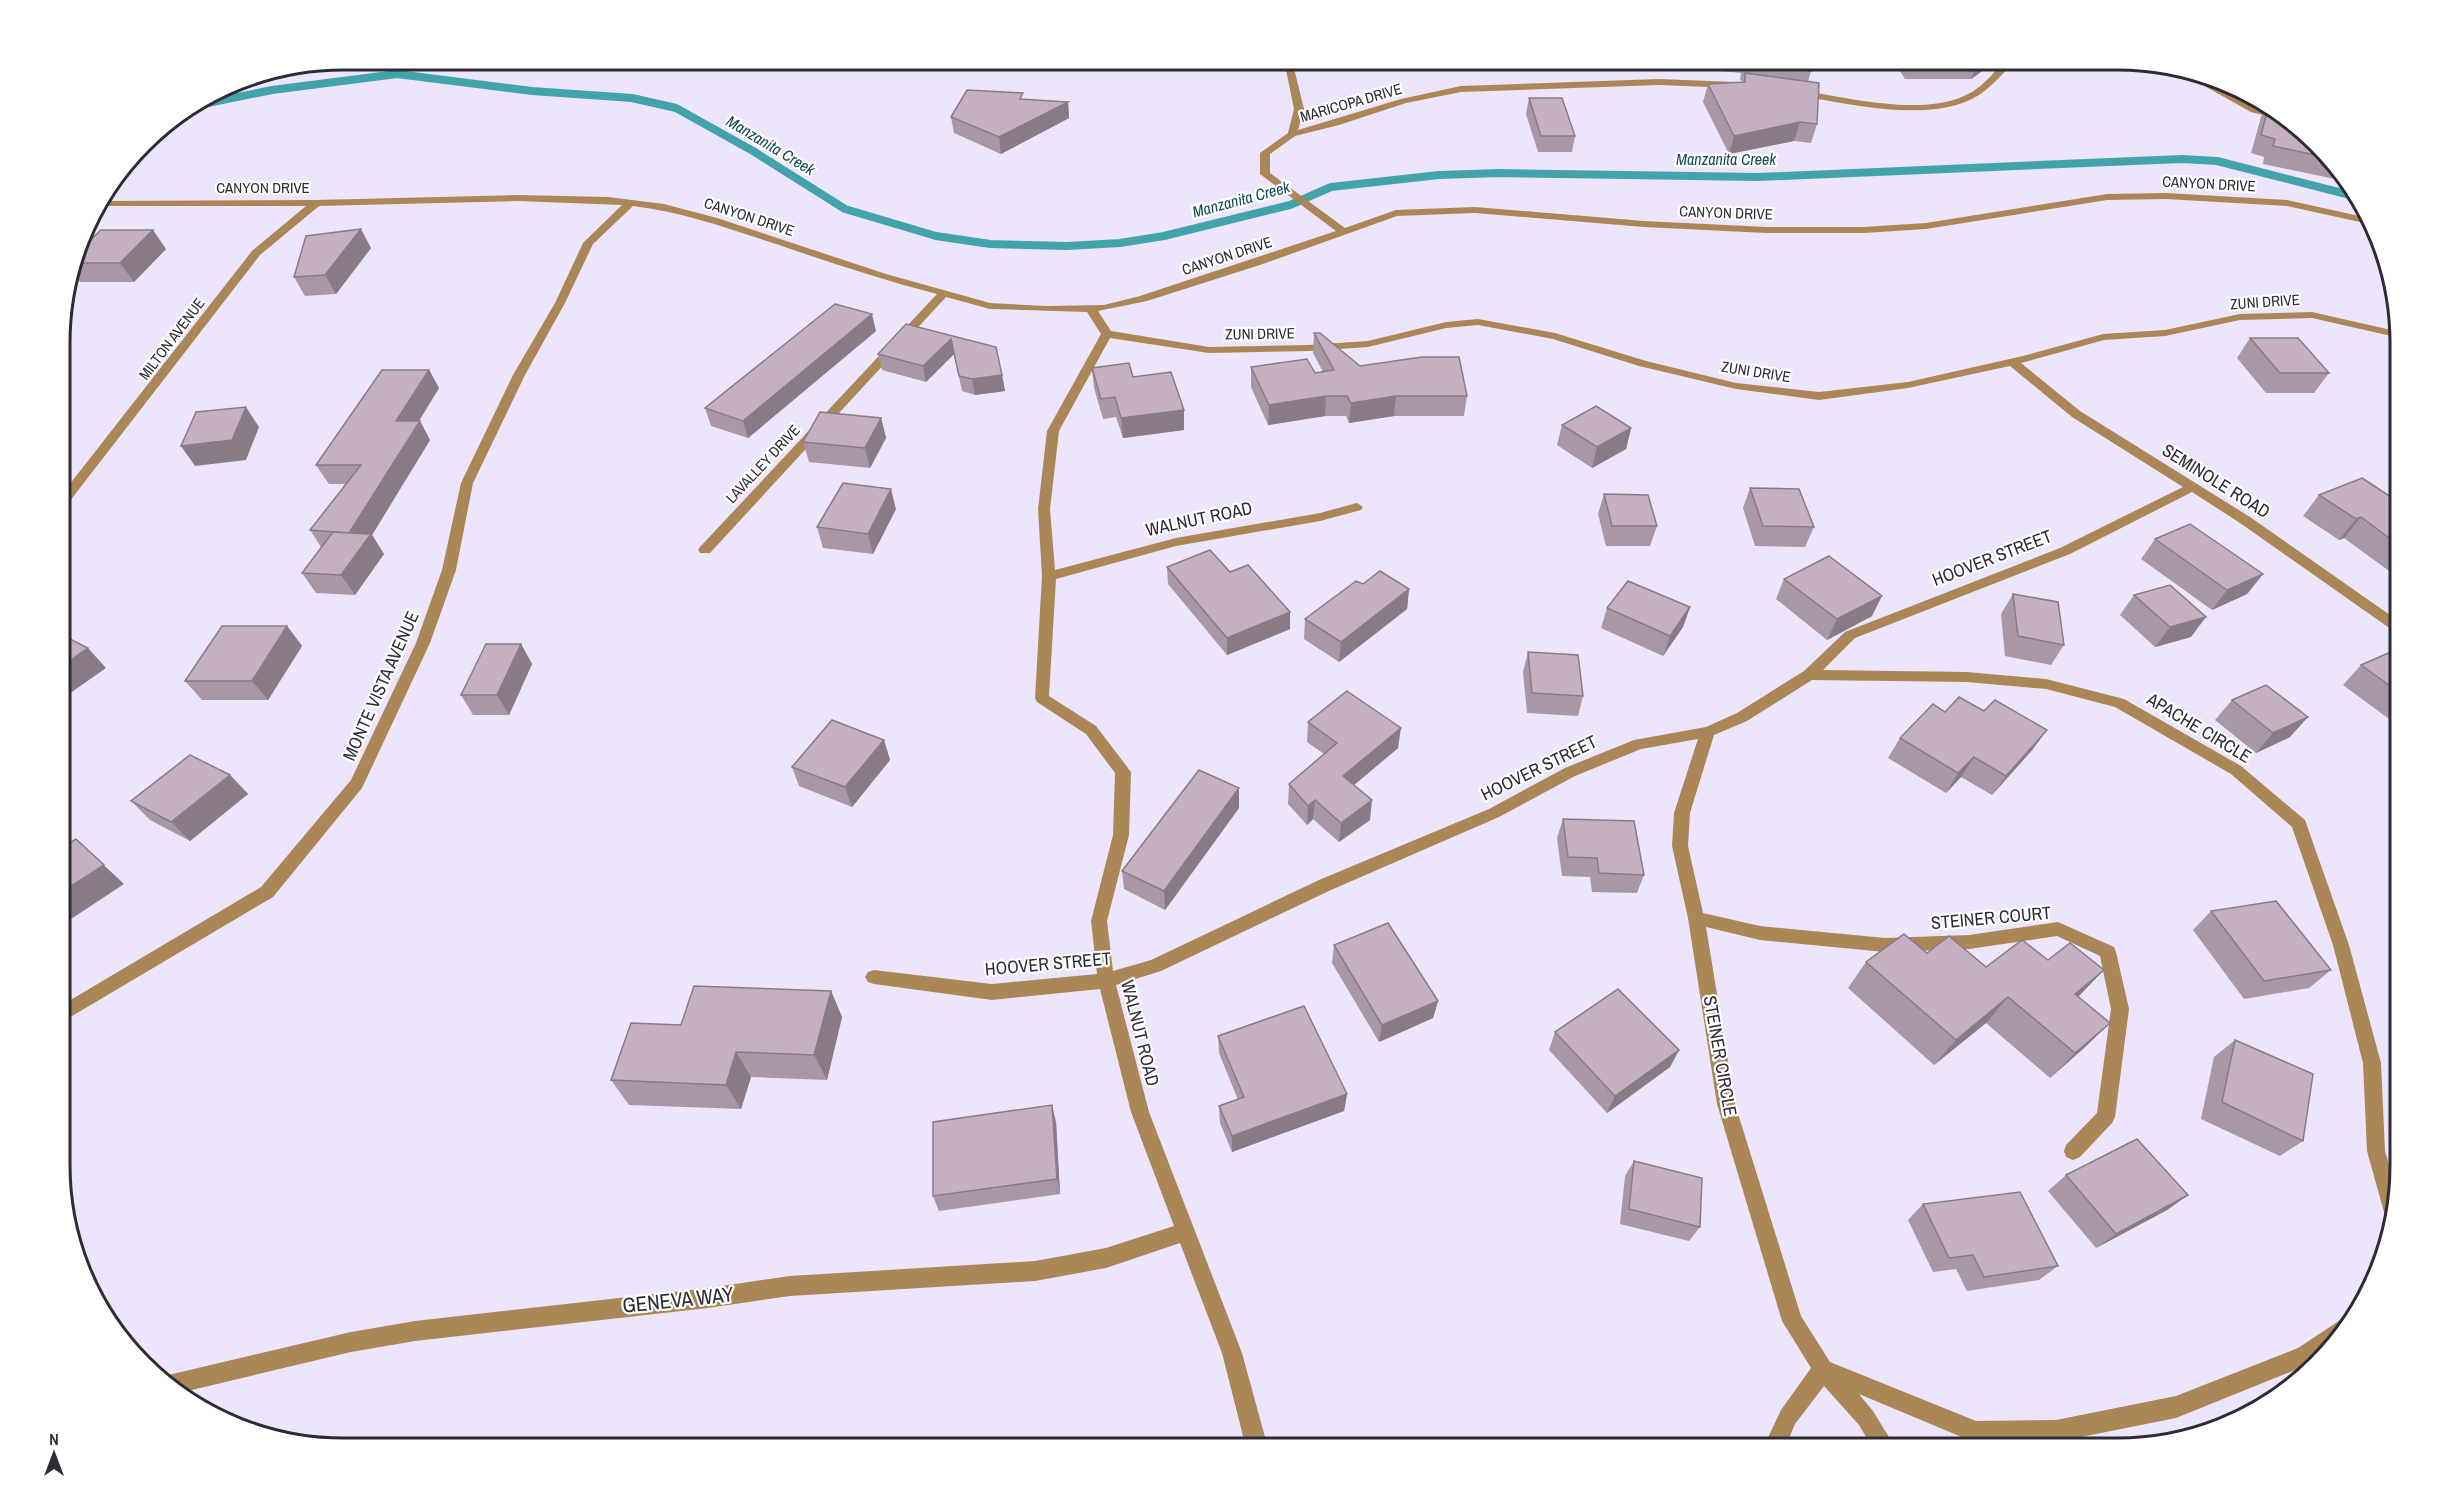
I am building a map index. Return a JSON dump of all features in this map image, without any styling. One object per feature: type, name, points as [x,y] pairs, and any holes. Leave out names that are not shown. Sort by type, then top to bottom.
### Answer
[{"type":"street","points":[[1291,70],[1299,109],[1292,134],[1265,153],[1265,174],[1343,231]]},
{"type":"street","points":[[1792,92],[1859,104],[1931,106],[1972,96],[2000,70]]},
{"type":"street","name":"MARICOPA DRIVE","points":[[1292,134],[1336,123],[1404,100],[1461,89],[1659,82],[1749,86]]},
{"type":"street","points":[[2212,88],[2262,112]]},
{"type":"street","name":"CANYON DRIVE","points":[[109,204],[316,203],[518,198],[630,203],[664,207],[713,220],[943,294],[990,306],[1090,308],[1104,308],[1143,299],[1259,262],[1396,213],[1475,210],[1644,224],[1766,230],[1864,230],[1926,226],[2107,197],[2166,196],[2287,203],[2360,219]]},
{"type":"street","name":"MILTON AVENUE","points":[[70,493],[256,253],[316,203]]},
{"type":"street","name":"MONTE VISTA AVENUE","points":[[70,1009],[267,892],[357,784],[423,644],[449,570],[467,483],[519,375],[560,303],[588,243],[630,203]]},
{"type":"street","name":"LAVALLEY DRIVE","points":[[705,550],[943,294]]},
{"type":"street","points":[[1090,308],[1107,334]]},
{"type":"street","name":"ZUNI DRIVE","points":[[1107,334],[1209,350],[1308,348],[1368,344],[1446,325],[1478,322],[1555,336],[1643,364],[1736,386],[1819,396],[1908,386],[2013,362],[2103,337],[2165,333],[2241,316],[2312,315],[2390,332]]},
{"type":"street","name":"WALNUT ROAD","points":[[1107,334],[1053,431],[1044,509],[1049,576],[1042,698],[1091,730],[1123,772],[1121,835],[1099,921],[1106,981],[1140,1112],[1232,1353],[1254,1438]]},
{"type":"street","name":"SEMINOLE ROAD","points":[[2013,362],[2076,414],[2245,520],[2390,622]]},
{"type":"street","name":"HOOVER STREET","points":[[874,977],[993,992],[1106,981],[1155,966],[1325,885],[1494,813],[1570,772],[1640,744],[1707,732],[1742,717],[1809,675],[1850,635],[2065,551],[2192,487]]},
{"type":"street","name":"WALNUT ROAD","points":[[1049,576],[1176,542],[1320,517],[1357,507]]},
{"type":"street","name":"APACHE CIRCLE","points":[[1809,675],[1967,677],[2046,684],[2119,703],[2236,770],[2299,824],[2341,945],[2372,1063],[2376,1151],[2389,1194]]},
{"type":"street","name":"STEINER CIRCLE","points":[[1707,732],[1682,813],[1680,846],[1696,918],[1726,1104],[1792,1321],[1823,1369],[1866,1418],[1878,1438]]},
{"type":"street","name":"STEINER COURT","points":[[1696,918],[1760,933],[1885,945],[1969,942],[2058,929],[2108,952],[2120,1009],[2106,1116],[2073,1151]]},
{"type":"street","name":"GENEVA WAY","points":[[179,1382],[351,1342],[415,1331],[708,1298],[790,1286],[1035,1271],[1106,1258],[1186,1232]]},
{"type":"street","points":[[1779,1438],[1788,1417],[1823,1369],[1976,1432],[2056,1431],[2176,1407],[2305,1356],[2325,1342]]},
{"type":"building","points":[[1745,73],[1819,83],[1817,124],[1800,122],[1734,136],[1708,84],[1745,82]]},
{"type":"building","points":[[967,90],[1023,93],[1020,99],[1068,102],[999,137],[951,117]]},
{"type":"building","points":[[1529,98],[1562,98],[1575,136],[1541,136]]},
{"type":"building","points":[[2266,115],[2284,127],[2314,155],[2273,146],[2275,139],[2261,135]]},
{"type":"building","points":[[361,229],[325,275],[294,277],[306,236]]},
{"type":"building","points":[[101,230],[153,230],[120,263],[83,263],[91,240]]},
{"type":"building","points":[[835,304],[872,314],[743,421],[705,408]]},
{"type":"building","points":[[906,324],[996,347],[1002,375],[972,379],[959,376],[951,339],[923,366],[878,354]]},
{"type":"building","points":[[1314,333],[1320,333],[1360,366],[1422,357],[1459,357],[1467,396],[1396,396],[1351,403],[1347,396],[1326,396],[1269,405],[1251,367],[1307,359],[1315,373],[1334,370]]},
{"type":"building","points":[[2250,338],[2298,338],[2329,373],[2280,373]]},
{"type":"building","points":[[1129,363],[1133,377],[1171,372],[1184,410],[1121,418],[1115,397],[1101,399],[1092,368]]},
{"type":"building","points":[[382,370],[429,370],[396,421],[420,421],[349,533],[310,530],[361,465],[316,465]]},
{"type":"building","points":[[1596,406],[1631,428],[1597,447],[1562,425]]},
{"type":"building","points":[[246,407],[232,440],[181,446],[196,412]]},
{"type":"building","points":[[820,412],[881,418],[865,448],[803,442]]},
{"type":"building","points":[[2362,478],[2390,496],[2390,539],[2361,517],[2356,519],[2319,495]]},
{"type":"building","points":[[843,483],[891,489],[868,534],[817,527]]},
{"type":"building","points":[[1750,488],[1799,489],[1814,527],[1763,526]]},
{"type":"building","points":[[1604,494],[1648,495],[1657,526],[1612,526]]},
{"type":"building","points":[[2190,524],[2263,574],[2227,590],[2155,539]]},
{"type":"building","points":[[333,532],[371,534],[341,575],[302,573]]},
{"type":"building","points":[[1210,550],[1230,572],[1248,565],[1290,612],[1227,638],[1167,567]]},
{"type":"building","points":[[1829,556],[1882,596],[1837,619],[1784,579]]},
{"type":"building","points":[[1380,571],[1409,589],[1341,642],[1305,619],[1356,581],[1363,584]]},
{"type":"building","points":[[1628,581],[1690,607],[1670,636],[1607,608]]},
{"type":"building","points":[[2170,585],[2206,617],[2170,627],[2134,595]]},
{"type":"building","points":[[2013,594],[2058,602],[2064,645],[2018,636]]},
{"type":"building","points":[[222,626],[287,626],[252,681],[185,681]]},
{"type":"building","points":[[70,639],[88,648],[70,660]]},
{"type":"building","points":[[486,644],[521,644],[497,695],[461,695]]},
{"type":"building","points":[[1528,652],[1578,655],[1583,696],[1532,693]]},
{"type":"building","points":[[2390,652],[2390,686],[2361,665]]},
{"type":"building","points":[[2266,685],[2308,717],[2273,733],[2232,700]]},
{"type":"building","points":[[1347,691],[1401,728],[1343,776],[1372,800],[1341,823],[1315,800],[1308,806],[1289,784],[1337,743],[1308,722]]},
{"type":"building","points":[[1959,697],[1984,711],[1995,700],[2047,730],[2006,776],[1974,757],[1958,773],[1900,738],[1933,704],[1945,712]]},
{"type":"building","points":[[832,720],[884,740],[845,787],[792,767]]},
{"type":"building","points":[[190,755],[230,775],[171,822],[131,801]]},
{"type":"building","points":[[1199,770],[1239,788],[1164,891],[1122,871]]},
{"type":"building","points":[[1563,819],[1634,821],[1644,875],[1599,873],[1597,858],[1568,857]]},
{"type":"building","points":[[76,839],[104,865],[70,887],[70,843]]},
{"type":"building","points":[[2276,901],[2331,970],[2264,981],[2211,911]]},
{"type":"building","points":[[1388,923],[1438,1001],[1382,1025],[1334,945]]},
{"type":"building","points":[[1904,934],[1927,953],[1949,936],[1986,967],[2022,940],[2048,960],[2070,943],[2104,970],[2075,994],[2110,1023],[2075,1053],[2008,997],[1956,1040],[1866,962]]},
{"type":"building","points":[[694,986],[831,991],[814,1055],[736,1052],[726,1085],[611,1080],[631,1023],[681,1025]]},
{"type":"building","points":[[1618,989],[1679,1050],[1615,1096],[1555,1032]]},
{"type":"building","points":[[1304,1006],[1347,1094],[1232,1136],[1219,1106],[1244,1097],[1218,1036]]},
{"type":"building","points":[[2235,1040],[2313,1074],[2303,1141],[2222,1102]]},
{"type":"building","points":[[1052,1105],[1057,1179],[933,1196],[933,1122]]},
{"type":"building","points":[[2137,1139],[2188,1195],[2116,1234],[2066,1175]]},
{"type":"building","points":[[1634,1161],[1702,1178],[1700,1227],[1629,1209]]},
{"type":"building","points":[[2020,1192],[2058,1266],[1984,1277],[1973,1255],[1949,1258],[1923,1204]]},
{"type":"waterway","name":"Manzanita Creek","points":[[220,101],[272,90],[397,74],[532,91],[632,98],[676,108],[753,151],[845,209],[936,236],[990,244],[1067,246],[1120,243],[1164,236],[1290,205],[1331,187],[1439,175],[1499,173],[1758,177],[2182,159],[2217,161],[2345,194]]}]
